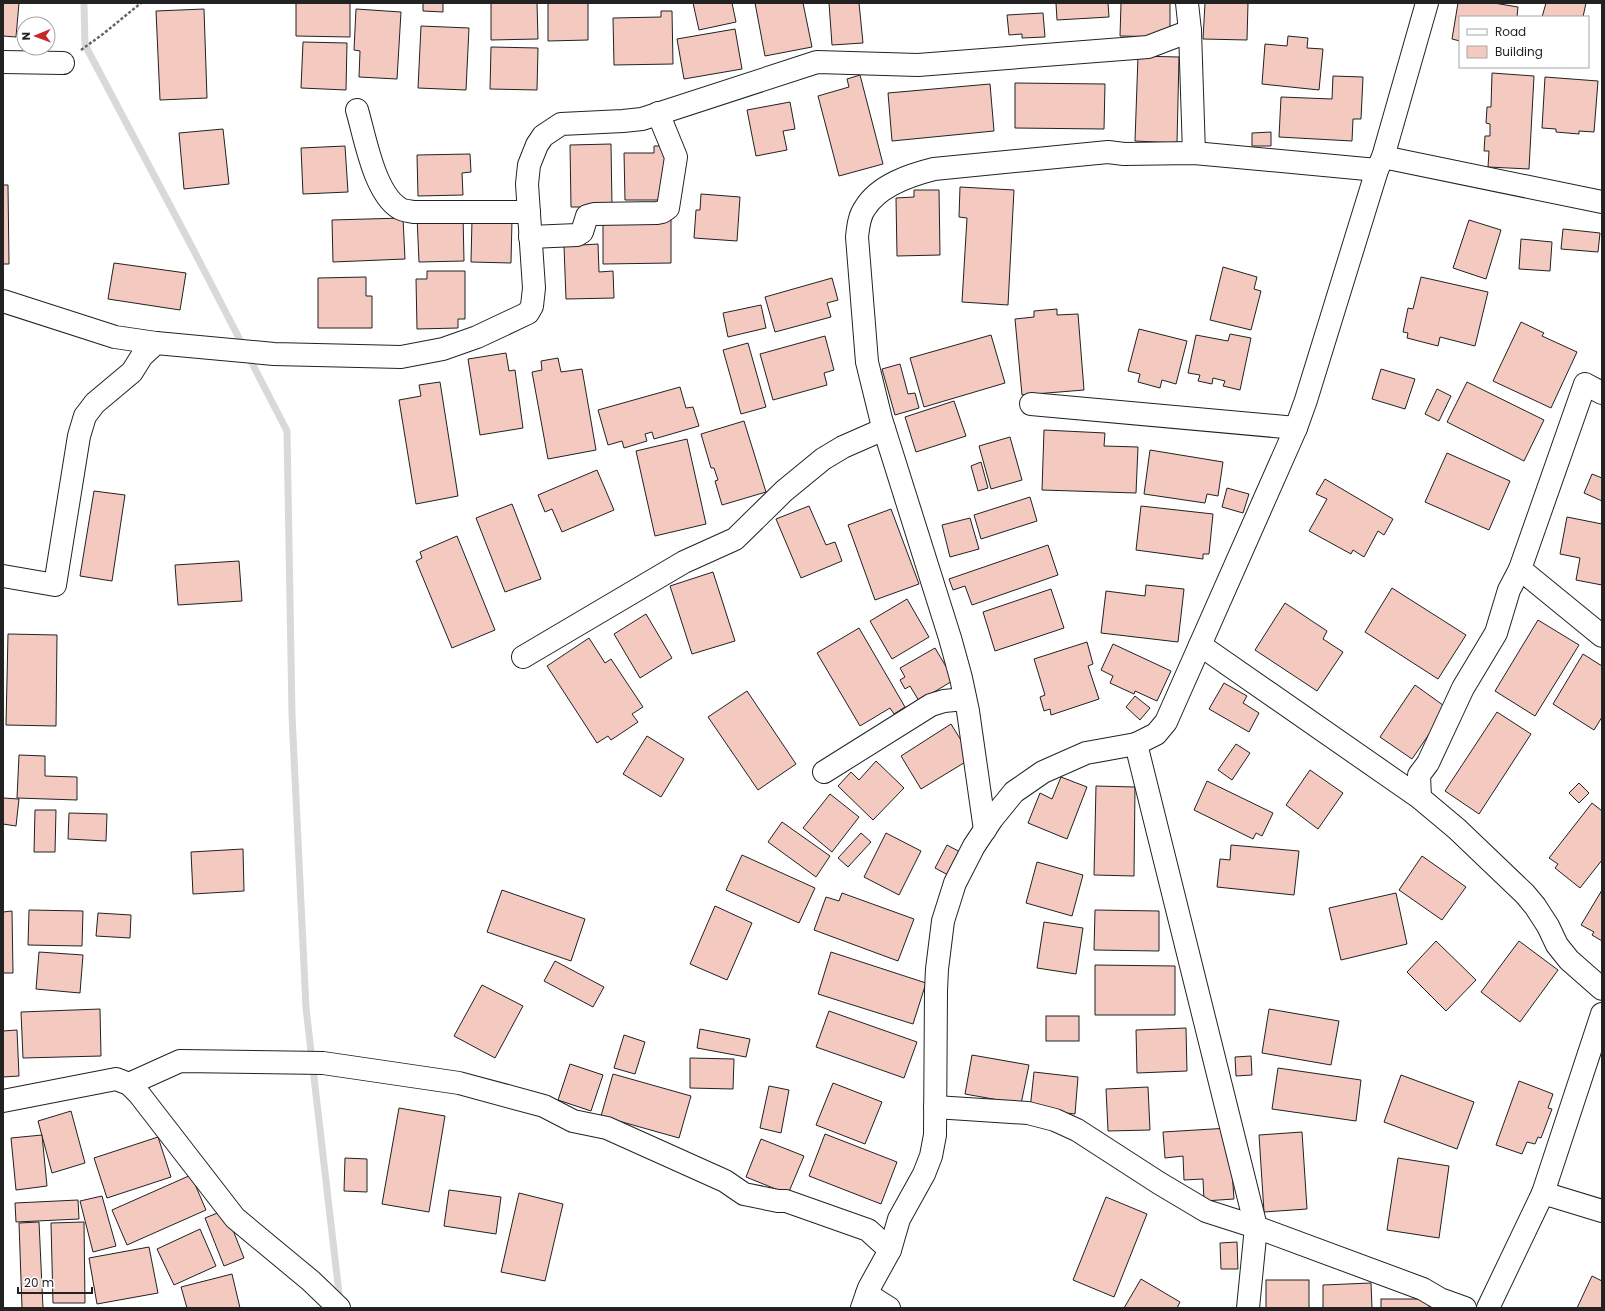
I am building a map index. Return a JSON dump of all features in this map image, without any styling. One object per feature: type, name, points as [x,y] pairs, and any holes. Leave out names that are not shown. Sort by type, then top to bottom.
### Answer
[{"type":"street","points":[[1187,3],[1190,31],[1194,153]]},
{"type":"street","points":[[889,1308],[864,1301],[868,1288],[890,1250],[899,1219],[916,1190],[931,1156],[935,1135],[937,976],[943,921],[955,883],[974,846],[1014,792],[1043,772],[1086,753],[1136,744],[1156,734],[1166,722],[1296,428],[1380,164],[1427,3]]},
{"type":"street","points":[[3,301],[115,337],[156,343],[274,354],[401,357],[443,349],[477,338],[528,312],[532,306],[534,288],[528,212],[528,165],[543,136],[561,124],[642,119],[817,62],[918,65],[1140,48],[1148,47],[1190,31]]},
{"type":"street","points":[[3,62],[70,58]]},
{"type":"street","points":[[357,110],[374,171],[382,188],[400,209],[414,212],[528,212]]},
{"type":"street","points":[[530,237],[577,235],[582,232],[587,216],[594,214],[657,213],[668,208],[676,157],[658,113]]},
{"type":"street","points":[[985,830],[965,699],[950,638],[884,429],[867,362],[857,237],[858,226],[864,208],[873,198],[888,187],[902,180],[934,169],[1108,152],[1124,154],[1194,153],[1380,164],[1602,202]]},
{"type":"street","points":[[3,576],[55,585],[79,436],[85,416],[102,396],[132,372],[142,356],[156,343]]},
{"type":"street","points":[[1420,798],[1419,775],[1428,763],[1463,688],[1496,633],[1509,590],[1520,569],[1585,384],[1602,393]]},
{"type":"street","points":[[1031,404],[1296,428]]},
{"type":"street","points":[[523,657],[684,562],[735,539],[784,491],[823,459],[843,447],[884,429]]},
{"type":"street","points":[[1520,569],[1602,636]]},
{"type":"street","points":[[1200,646],[1420,798],[1457,829],[1535,906],[1548,926],[1557,945],[1565,955],[1602,989]]},
{"type":"street","points":[[824,772],[932,705],[944,701],[965,699]]},
{"type":"street","points":[[1136,744],[1256,1227],[1248,1308]]},
{"type":"street","points":[[1488,1308],[1543,1193],[1602,1014]]},
{"type":"street","points":[[129,1084],[180,1061],[324,1063],[459,1084],[544,1106],[573,1121],[607,1128],[725,1181],[744,1194],[778,1201],[786,1200],[868,1230],[890,1250]]},
{"type":"street","points":[[3,1101],[116,1079],[129,1084],[139,1094],[236,1218],[311,1281],[339,1308]]},
{"type":"street","points":[[935,1107],[1028,1113],[1055,1120],[1077,1130],[1159,1183],[1206,1211],[1256,1227],[1423,1289],[1440,1299],[1465,1308]]},
{"type":"street","points":[[1543,1193],[1602,1211]]},
{"type":"path","points":[[70,58],[103,34],[141,3]]},
{"type":"building","points":[[3,3],[19,3],[18,16],[16,16],[16,37],[3,36]]},
{"type":"building","points":[[296,3],[350,3],[350,37],[296,36]]},
{"type":"building","points":[[423,3],[443,3],[443,12],[423,11]]},
{"type":"building","points":[[491,3],[537,3],[538,39],[491,40]]},
{"type":"building","points":[[548,3],[588,3],[588,40],[548,41]]},
{"type":"building","points":[[693,3],[732,3],[736,22],[699,30]]},
{"type":"building","points":[[755,3],[803,3],[812,47],[765,56]]},
{"type":"building","points":[[829,3],[859,3],[863,43],[832,45]]},
{"type":"building","points":[[1056,3],[1108,3],[1109,17],[1057,20]]},
{"type":"building","points":[[1121,3],[1170,3],[1170,37],[1120,36]]},
{"type":"building","points":[[1205,3],[1248,3],[1247,40],[1203,39]]},
{"type":"building","points":[[1458,3],[1494,3],[1518,7],[1517,16],[1459,16],[1459,41],[1452,39]]},
{"type":"building","points":[[1546,3],[1586,3],[1583,16],[1542,16]]},
{"type":"building","points":[[204,9],[207,98],[160,100],[156,11]]},
{"type":"building","points":[[356,9],[401,12],[397,79],[359,77],[360,51],[354,50]]},
{"type":"building","points":[[661,11],[672,11],[673,64],[614,65],[613,18],[661,17]]},
{"type":"building","points":[[1043,13],[1045,37],[1022,38],[1022,34],[1009,35],[1007,15]]},
{"type":"building","points":[[421,26],[469,28],[466,90],[418,88]]},
{"type":"building","points":[[735,29],[742,69],[684,79],[677,39]]},
{"type":"building","points":[[1288,36],[1308,38],[1307,48],[1323,49],[1319,90],[1262,84],[1265,44],[1287,46]]},
{"type":"building","points":[[303,42],[347,43],[346,90],[301,88]]},
{"type":"building","points":[[491,47],[538,48],[537,90],[490,89]]},
{"type":"building","points":[[1138,56],[1179,57],[1177,143],[1135,141]]},
{"type":"building","points":[[1492,73],[1534,76],[1529,169],[1488,167],[1489,151],[1484,151],[1485,136],[1490,136],[1490,124],[1486,123],[1487,107],[1491,107]]},
{"type":"building","points":[[860,75],[883,164],[839,176],[818,96],[849,87],[847,79]]},
{"type":"building","points":[[1333,76],[1363,77],[1361,119],[1353,119],[1352,141],[1279,137],[1281,97],[1332,99]]},
{"type":"building","points":[[1545,77],[1598,81],[1594,132],[1579,131],[1579,134],[1556,132],[1556,129],[1542,128]]},
{"type":"building","points":[[1015,83],[1105,84],[1104,129],[1015,128]]},
{"type":"building","points":[[990,84],[994,131],[892,141],[888,93]]},
{"type":"building","points":[[790,102],[795,129],[783,131],[787,150],[756,156],[747,110]]},
{"type":"building","points":[[223,129],[229,184],[184,189],[179,133]]},
{"type":"building","points":[[1271,132],[1271,146],[1252,146],[1252,133]]},
{"type":"building","points":[[611,144],[612,207],[571,207],[570,145]]},
{"type":"building","points":[[345,146],[348,192],[303,194],[301,148]]},
{"type":"building","points":[[654,146],[667,146],[668,200],[625,200],[624,153],[654,153]]},
{"type":"building","points":[[470,154],[471,172],[462,173],[463,195],[418,196],[417,155]]},
{"type":"building","points":[[3,185],[8,185],[9,264],[3,264]]},
{"type":"building","points":[[960,187],[1014,190],[1008,305],[962,302],[967,218],[959,217]]},
{"type":"building","points":[[914,190],[939,190],[940,255],[897,256],[896,198],[914,197]]},
{"type":"building","points":[[701,194],[740,197],[737,241],[694,238],[696,210],[700,210]]},
{"type":"building","points":[[463,215],[464,261],[419,262],[417,217]]},
{"type":"building","points":[[671,216],[671,263],[603,264],[603,217]]},
{"type":"building","points":[[403,218],[405,259],[333,262],[332,220]]},
{"type":"building","points":[[472,219],[512,220],[511,263],[471,262]]},
{"type":"building","points":[[1469,220],[1501,230],[1486,279],[1453,268]]},
{"type":"building","points":[[1563,229],[1600,233],[1598,252],[1561,249]]},
{"type":"building","points":[[1521,239],[1552,242],[1550,271],[1519,269]]},
{"type":"building","points":[[598,244],[599,272],[613,271],[614,298],[566,299],[564,246]]},
{"type":"building","points":[[114,263],[186,273],[180,310],[108,299]]},
{"type":"building","points":[[1223,267],[1257,277],[1254,289],[1261,291],[1251,330],[1210,320]]},
{"type":"building","points":[[427,271],[465,271],[465,319],[458,319],[458,328],[417,329],[416,279],[427,279]]},
{"type":"building","points":[[366,277],[366,296],[372,296],[372,328],[318,328],[318,278]]},
{"type":"building","points":[[1421,277],[1488,292],[1475,346],[1440,337],[1438,346],[1407,338],[1408,333],[1403,332],[1408,308],[1413,309]]},
{"type":"building","points":[[832,278],[838,300],[827,303],[831,317],[775,332],[765,297]]},
{"type":"building","points":[[761,305],[766,328],[728,337],[723,313]]},
{"type":"building","points":[[1057,309],[1057,315],[1078,314],[1084,390],[1022,395],[1015,319],[1034,317],[1034,311]]},
{"type":"building","points":[[1521,322],[1544,333],[1542,336],[1577,352],[1551,408],[1493,381]]},
{"type":"building","points":[[1139,329],[1187,341],[1176,384],[1162,380],[1160,388],[1138,382],[1140,374],[1128,371]]},
{"type":"building","points":[[1230,334],[1251,338],[1240,390],[1223,386],[1225,381],[1213,378],[1212,384],[1198,381],[1200,375],[1188,373],[1196,335],[1228,341]]},
{"type":"building","points":[[991,335],[1005,383],[924,407],[910,358]]},
{"type":"building","points":[[825,336],[834,370],[824,373],[827,385],[773,400],[760,354]]},
{"type":"building","points":[[748,343],[766,407],[741,414],[723,350]]},
{"type":"building","points":[[506,353],[509,371],[515,370],[523,428],[480,435],[468,359]]},
{"type":"building","points":[[558,358],[561,372],[582,369],[596,450],[548,459],[532,372],[542,370],[541,361]]},
{"type":"building","points":[[900,364],[908,394],[915,393],[919,408],[895,415],[882,369]]},
{"type":"building","points":[[1381,369],[1415,379],[1405,409],[1372,399]]},
{"type":"building","points":[[440,382],[458,496],[416,504],[399,400],[421,396],[419,385]]},
{"type":"building","points":[[1467,382],[1544,420],[1524,461],[1447,422]]},
{"type":"building","points":[[680,387],[686,408],[693,407],[699,426],[654,439],[652,432],[645,434],[647,441],[624,448],[622,441],[608,445],[598,410]]},
{"type":"building","points":[[1437,389],[1451,396],[1439,421],[1425,414]]},
{"type":"building","points":[[954,401],[966,436],[916,452],[905,417]]},
{"type":"building","points":[[744,421],[766,492],[722,505],[715,481],[718,480],[714,468],[711,468],[701,434]]},
{"type":"building","points":[[1044,430],[1105,433],[1104,446],[1138,447],[1136,493],[1042,490]]},
{"type":"building","points":[[1010,437],[1022,480],[991,489],[979,446]]},
{"type":"building","points":[[687,439],[706,524],[655,536],[636,451]]},
{"type":"building","points":[[1150,450],[1223,462],[1218,496],[1207,494],[1205,503],[1144,494]]},
{"type":"building","points":[[1447,453],[1510,481],[1489,530],[1425,502]]},
{"type":"building","points":[[981,462],[988,488],[978,491],[971,466]]},
{"type":"building","points":[[597,470],[614,510],[562,532],[552,509],[545,512],[538,495]]},
{"type":"building","points":[[1592,474],[1602,478],[1602,501],[1584,493]]},
{"type":"building","points":[[1325,479],[1393,519],[1384,535],[1378,531],[1364,557],[1353,550],[1351,554],[1309,531],[1327,499],[1316,494]]},
{"type":"building","points":[[1227,488],[1249,494],[1243,513],[1222,507]]},
{"type":"building","points":[[94,491],[125,495],[112,581],[80,576]]},
{"type":"building","points":[[1030,497],[1037,521],[981,539],[974,515]]},
{"type":"building","points":[[512,504],[541,579],[505,592],[476,518]]},
{"type":"building","points":[[809,506],[826,545],[835,542],[842,561],[801,578],[776,519]]},
{"type":"building","points":[[1141,506],[1213,514],[1209,554],[1203,554],[1203,559],[1136,550]]},
{"type":"building","points":[[891,509],[919,584],[875,600],[848,525]]},
{"type":"building","points":[[1567,517],[1602,524],[1602,585],[1576,580],[1580,558],[1560,554]]},
{"type":"building","points":[[970,518],[979,549],[950,557],[942,525]]},
{"type":"building","points":[[457,536],[495,630],[452,648],[416,561],[422,558],[420,552]]},
{"type":"building","points":[[1048,545],[1058,575],[972,605],[965,586],[953,590],[949,579]]},
{"type":"building","points":[[239,561],[242,601],[178,605],[175,565]]},
{"type":"building","points":[[713,572],[735,641],[692,654],[670,586]]},
{"type":"building","points":[[1146,585],[1184,589],[1178,642],[1101,633],[1106,591],[1145,596]]},
{"type":"building","points":[[1392,588],[1466,635],[1438,679],[1365,632]]},
{"type":"building","points":[[1051,589],[1064,628],[995,651],[983,612]]},
{"type":"building","points":[[907,599],[929,637],[892,659],[870,621]]},
{"type":"building","points":[[1285,603],[1327,631],[1323,639],[1343,652],[1317,691],[1255,650]]},
{"type":"building","points":[[646,614],[672,658],[640,678],[614,634]]},
{"type":"building","points":[[1538,620],[1579,645],[1535,716],[1495,691]]},
{"type":"building","points":[[859,628],[905,707],[894,714],[890,708],[860,726],[817,653]]},
{"type":"building","points":[[8,634],[57,635],[56,726],[6,725]]},
{"type":"building","points":[[589,638],[605,663],[611,659],[643,707],[632,714],[638,722],[611,740],[608,736],[597,743],[547,666]]},
{"type":"building","points":[[1087,642],[1093,664],[1088,666],[1099,699],[1051,715],[1050,709],[1044,711],[1040,697],[1045,695],[1034,659]]},
{"type":"building","points":[[1113,644],[1171,671],[1157,701],[1135,691],[1134,694],[1110,683],[1113,676],[1101,670]]},
{"type":"building","points":[[935,648],[954,680],[919,701],[910,686],[905,689],[900,680],[905,677],[900,668]]},
{"type":"building","points":[[1583,654],[1602,666],[1602,717],[1594,730],[1553,704]]},
{"type":"building","points":[[1224,683],[1247,696],[1243,703],[1259,713],[1249,732],[1209,709]]},
{"type":"building","points":[[1415,685],[1447,708],[1412,759],[1380,737]]},
{"type":"building","points":[[747,691],[796,764],[758,790],[708,717]]},
{"type":"building","points":[[1135,696],[1150,708],[1140,720],[1126,707]]},
{"type":"building","points":[[1497,712],[1531,734],[1479,814],[1445,791]]},
{"type":"building","points":[[951,724],[972,758],[921,789],[901,756]]},
{"type":"building","points":[[647,736],[684,759],[661,797],[623,774]]},
{"type":"building","points":[[1236,744],[1250,753],[1232,780],[1218,770]]},
{"type":"building","points":[[19,755],[45,756],[45,776],[77,777],[77,800],[17,798]]},
{"type":"building","points":[[876,761],[904,788],[873,820],[838,786],[851,772],[859,780]]},
{"type":"building","points":[[1310,770],[1343,793],[1318,829],[1286,805]]},
{"type":"building","points":[[1061,777],[1087,787],[1067,839],[1028,823],[1040,793],[1052,799]]},
{"type":"building","points":[[1207,781],[1273,813],[1262,836],[1256,833],[1253,839],[1194,810]]},
{"type":"building","points":[[1579,783],[1589,793],[1579,803],[1569,793]]},
{"type":"building","points":[[1096,786],[1135,787],[1134,876],[1094,875]]},
{"type":"building","points":[[830,794],[859,817],[832,852],[803,828]]},
{"type":"building","points":[[3,798],[19,799],[16,826],[3,824]]},
{"type":"building","points":[[1592,803],[1602,811],[1602,860],[1580,888],[1555,868],[1558,864],[1549,858]]},
{"type":"building","points":[[35,810],[56,810],[55,852],[34,852]]},
{"type":"building","points":[[69,813],[107,814],[106,841],[68,839]]},
{"type":"building","points":[[782,822],[830,856],[816,877],[768,842]]},
{"type":"building","points":[[861,833],[871,842],[848,867],[838,858]]},
{"type":"building","points":[[886,833],[921,851],[899,895],[864,877]]},
{"type":"building","points":[[947,845],[962,853],[950,876],[935,868]]},
{"type":"building","points":[[1231,845],[1299,851],[1294,895],[1217,887],[1220,859],[1230,860]]},
{"type":"building","points":[[243,849],[244,891],[193,894],[191,852]]},
{"type":"building","points":[[742,855],[815,888],[799,923],[726,890]]},
{"type":"building","points":[[1422,856],[1466,887],[1442,920],[1399,890]]},
{"type":"building","points":[[1037,862],[1083,875],[1072,916],[1026,903]]},
{"type":"building","points":[[502,890],[585,919],[571,961],[487,932]]},
{"type":"building","points":[[1602,890],[1602,941],[1592,935],[1594,932],[1581,925]]},
{"type":"building","points":[[842,893],[914,919],[898,961],[814,930],[826,897],[839,901]]},
{"type":"building","points":[[1396,893],[1407,944],[1341,960],[1329,908]]},
{"type":"building","points":[[715,906],[752,923],[727,980],[690,964]]},
{"type":"building","points":[[29,910],[83,911],[82,946],[28,945]]},
{"type":"building","points":[[1095,910],[1159,911],[1159,951],[1094,950]]},
{"type":"building","points":[[12,911],[13,973],[3,973],[3,912]]},
{"type":"building","points":[[98,913],[131,915],[130,938],[96,936]]},
{"type":"building","points":[[1044,922],[1083,928],[1076,974],[1037,968]]},
{"type":"building","points":[[1436,941],[1476,980],[1446,1011],[1407,972]]},
{"type":"building","points":[[1519,941],[1558,970],[1520,1022],[1481,992]]},
{"type":"building","points":[[39,952],[83,955],[80,993],[36,989]]},
{"type":"building","points":[[831,952],[926,983],[913,1024],[818,994]]},
{"type":"building","points":[[555,961],[604,987],[593,1007],[544,981]]},
{"type":"building","points":[[1095,965],[1175,966],[1175,1015],[1095,1015]]},
{"type":"building","points":[[482,985],[523,1006],[495,1058],[454,1036]]},
{"type":"building","points":[[100,1009],[101,1056],[23,1058],[21,1012]]},
{"type":"building","points":[[1269,1009],[1339,1021],[1331,1065],[1262,1053]]},
{"type":"building","points":[[829,1011],[917,1042],[904,1078],[816,1047]]},
{"type":"building","points":[[1046,1016],[1079,1016],[1079,1041],[1046,1041]]},
{"type":"building","points":[[1186,1028],[1187,1071],[1137,1073],[1136,1030]]},
{"type":"building","points":[[700,1029],[750,1039],[746,1057],[697,1048]]},
{"type":"building","points":[[17,1030],[19,1076],[3,1077],[3,1031]]},
{"type":"building","points":[[624,1035],[645,1042],[635,1074],[614,1068]]},
{"type":"building","points":[[972,1055],[1029,1065],[1021,1104],[965,1094]]},
{"type":"building","points":[[1251,1056],[1252,1075],[1236,1076],[1235,1057]]},
{"type":"building","points":[[690,1058],[734,1059],[733,1089],[690,1088]]},
{"type":"building","points":[[570,1064],[603,1075],[591,1111],[558,1100]]},
{"type":"building","points":[[1278,1068],[1361,1080],[1356,1121],[1272,1109]]},
{"type":"building","points":[[1034,1072],[1078,1077],[1075,1114],[1030,1109]]},
{"type":"building","points":[[613,1074],[691,1096],[679,1138],[601,1116]]},
{"type":"building","points":[[1401,1075],[1474,1102],[1457,1149],[1384,1122]]},
{"type":"building","points":[[1519,1081],[1553,1094],[1548,1108],[1552,1109],[1541,1138],[1538,1137],[1535,1144],[1527,1142],[1522,1154],[1496,1145]]},
{"type":"building","points":[[833,1083],[882,1102],[865,1144],[816,1125]]},
{"type":"building","points":[[769,1086],[789,1090],[781,1133],[760,1128]]},
{"type":"building","points":[[1148,1087],[1150,1130],[1108,1131],[1106,1089]]},
{"type":"building","points":[[399,1108],[445,1116],[429,1212],[382,1204]]},
{"type":"building","points":[[71,1111],[85,1163],[52,1173],[38,1121]]},
{"type":"building","points":[[1229,1128],[1234,1199],[1204,1201],[1203,1179],[1184,1180],[1183,1156],[1165,1158],[1163,1132]]},
{"type":"building","points":[[1302,1132],[1307,1209],[1264,1212],[1259,1135]]},
{"type":"building","points":[[825,1134],[897,1162],[881,1204],[809,1176]]},
{"type":"building","points":[[42,1135],[47,1186],[16,1190],[11,1138]]},
{"type":"building","points":[[158,1137],[171,1177],[107,1198],[94,1158]]},
{"type":"building","points":[[761,1139],[804,1156],[788,1194],[746,1177]]},
{"type":"building","points":[[345,1158],[367,1159],[367,1192],[344,1191]]},
{"type":"building","points":[[1398,1158],[1449,1166],[1439,1238],[1387,1230]]},
{"type":"building","points":[[191,1175],[206,1210],[127,1245],[112,1210]]},
{"type":"building","points":[[449,1190],[501,1197],[496,1234],[444,1226]]},
{"type":"building","points":[[519,1193],[563,1204],[545,1281],[501,1272]]},
{"type":"building","points":[[102,1196],[116,1246],[93,1252],[80,1201]]},
{"type":"building","points":[[1106,1197],[1147,1214],[1114,1297],[1073,1280]]},
{"type":"building","points":[[78,1200],[79,1219],[16,1222],[15,1203]]},
{"type":"building","points":[[225,1210],[244,1258],[224,1266],[205,1218]]},
{"type":"building","points":[[39,1222],[43,1308],[22,1308],[19,1223]]},
{"type":"building","points":[[84,1222],[85,1303],[53,1303],[51,1223]]},
{"type":"building","points":[[200,1229],[216,1266],[174,1285],[157,1249]]},
{"type":"building","points":[[1237,1242],[1238,1269],[1221,1269],[1220,1243]]},
{"type":"building","points":[[149,1247],[158,1293],[97,1304],[89,1258]]},
{"type":"building","points":[[232,1274],[240,1308],[187,1308],[181,1287]]},
{"type":"building","points":[[1592,1276],[1602,1281],[1602,1308],[1577,1308]]},
{"type":"building","points":[[1141,1279],[1180,1302],[1177,1308],[1124,1308]]},
{"type":"building","points":[[1266,1280],[1309,1280],[1309,1308],[1266,1308]]},
{"type":"building","points":[[1371,1283],[1372,1308],[1323,1308],[1323,1285]]},
{"type":"building","points":[[1381,1299],[1429,1299],[1429,1308],[1381,1308]]},
{"type":"waterway","points":[[84,3],[85,45],[287,431],[292,715],[306,1008],[340,1302]]}]
